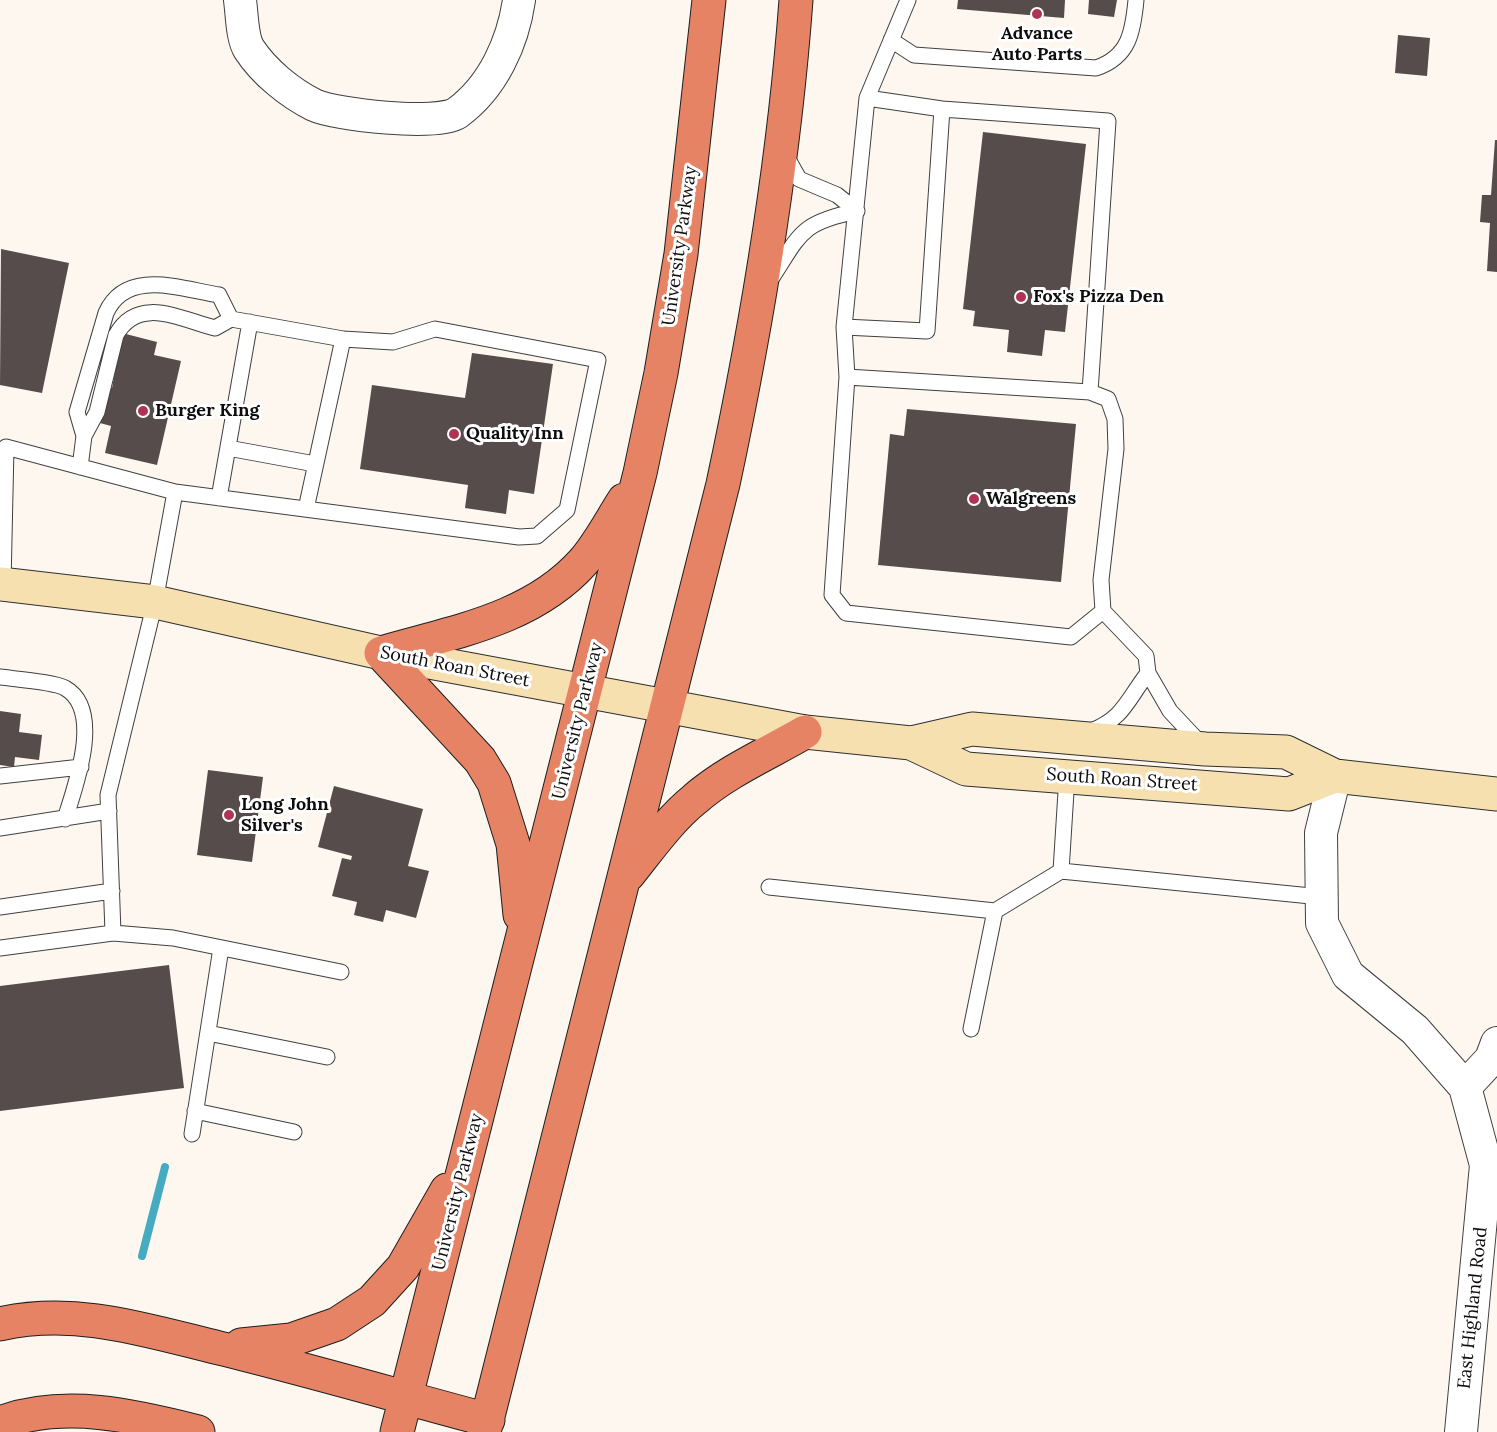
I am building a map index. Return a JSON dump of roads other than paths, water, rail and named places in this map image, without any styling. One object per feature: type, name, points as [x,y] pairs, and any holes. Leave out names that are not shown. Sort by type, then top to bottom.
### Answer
[{"type":"highway","name":"University Parkway","points":[[397,1432],[640,473],[661,373],[681,254],[709,0]]},
{"type":"highway","points":[[0,1324],[27,1318],[75,1317],[115,1322],[309,1370],[406,1398],[486,1426],[579,1061],[620,886],[668,706],[723,484],[759,297],[780,146],[796,0]]},
{"type":"highway","points":[[522,935],[513,844],[494,783],[480,760],[381,653],[498,619],[535,602],[560,585],[585,560],[640,473]]},
{"type":"highway","points":[[620,886],[664,830],[693,800],[716,782],[806,732]]},
{"type":"highway","points":[[215,1347],[291,1340],[337,1324],[372,1301],[403,1267],[468,1152]]},
{"type":"highway","points":[[0,1423],[54,1413],[96,1411],[169,1428],[198,1432]]},
{"type":"main road","name":"South Roan Street","points":[[2,584],[155,602],[381,653],[586,693],[806,732],[911,743],[972,729],[1205,749],[1286,752],[1335,776],[1497,794]]},
{"type":"main road","name":"South Roan Street","points":[[911,743],[966,770],[1289,794],[1335,776]]},
{"type":"street","points":[[240,0],[248,48],[286,89],[316,106],[406,121],[456,114],[493,76],[515,26],[519,0]]},
{"type":"street","name":"East Highland Road","points":[[1335,776],[1321,833],[1322,922],[1348,975],[1415,1030],[1465,1087],[1486,1165],[1461,1432]]},
{"type":"street","points":[[1465,1087],[1491,1059],[1497,1043]]},
{"type":"lane","points":[[908,0],[867,98],[844,327],[847,377],[832,595],[846,613],[1071,637],[1103,611]]},
{"type":"lane","points":[[891,40],[914,55],[1096,68],[1108,64],[1120,55],[1129,41],[1136,0]]},
{"type":"lane","points":[[867,98],[942,109],[1108,121],[1090,392]]},
{"type":"lane","points":[[844,327],[927,331],[942,109]]},
{"type":"lane","points":[[780,146],[799,179],[837,195],[857,211]]},
{"type":"lane","points":[[759,297],[796,240],[809,226],[823,218],[857,211]]},
{"type":"lane","points":[[84,436],[76,412],[110,303],[123,291],[148,283],[219,295],[231,319]]},
{"type":"lane","points":[[2,584],[3,446],[175,492],[519,537],[537,536],[567,510],[598,360],[435,329],[393,342],[343,339],[231,319],[215,328],[148,311],[134,315],[122,325],[116,335],[97,412],[84,436],[80,466]]},
{"type":"lane","points":[[219,498],[250,322]]},
{"type":"lane","points":[[306,509],[343,339]]},
{"type":"lane","points":[[847,377],[1090,392],[1108,399],[1115,419],[1116,448],[1101,580],[1103,611],[1146,656],[1148,673],[1170,711],[1205,749]]},
{"type":"lane","points":[[228,448],[315,464]]},
{"type":"lane","points":[[113,933],[108,795],[155,602],[175,492]]},
{"type":"lane","points":[[1076,737],[1110,724],[1122,712],[1148,673]]},
{"type":"lane","points":[[0,677],[64,688],[80,705],[86,731],[81,767],[65,819]]},
{"type":"lane","points":[[0,776],[81,767]]},
{"type":"lane","points":[[1061,871],[1068,776]]},
{"type":"lane","points":[[0,828],[109,811]]},
{"type":"lane","points":[[769,887],[995,910],[1061,871],[1321,897]]},
{"type":"lane","points":[[0,907],[112,891]]},
{"type":"lane","points":[[971,1029],[995,910]]},
{"type":"lane","points":[[0,948],[113,933],[173,938],[341,972]]},
{"type":"lane","points":[[192,1134],[221,948]]},
{"type":"lane","points":[[208,1033],[327,1057]]},
{"type":"lane","points":[[195,1111],[294,1132]]},
{"type":"waterway","points":[[142,1256],[165,1167]]},
{"type":"place","name":"Advance Auto Parts","points":[[1037,14]]},
{"type":"place","name":"Fox's Pizza Den","points":[[1021,297]]},
{"type":"place","name":"Burger King","points":[[143,411]]},
{"type":"place","name":"Quality Inn","points":[[454,434]]},
{"type":"place","name":"Walgreens","points":[[974,499]]},
{"type":"place","name":"Long John Silver's","points":[[229,815]]}]
